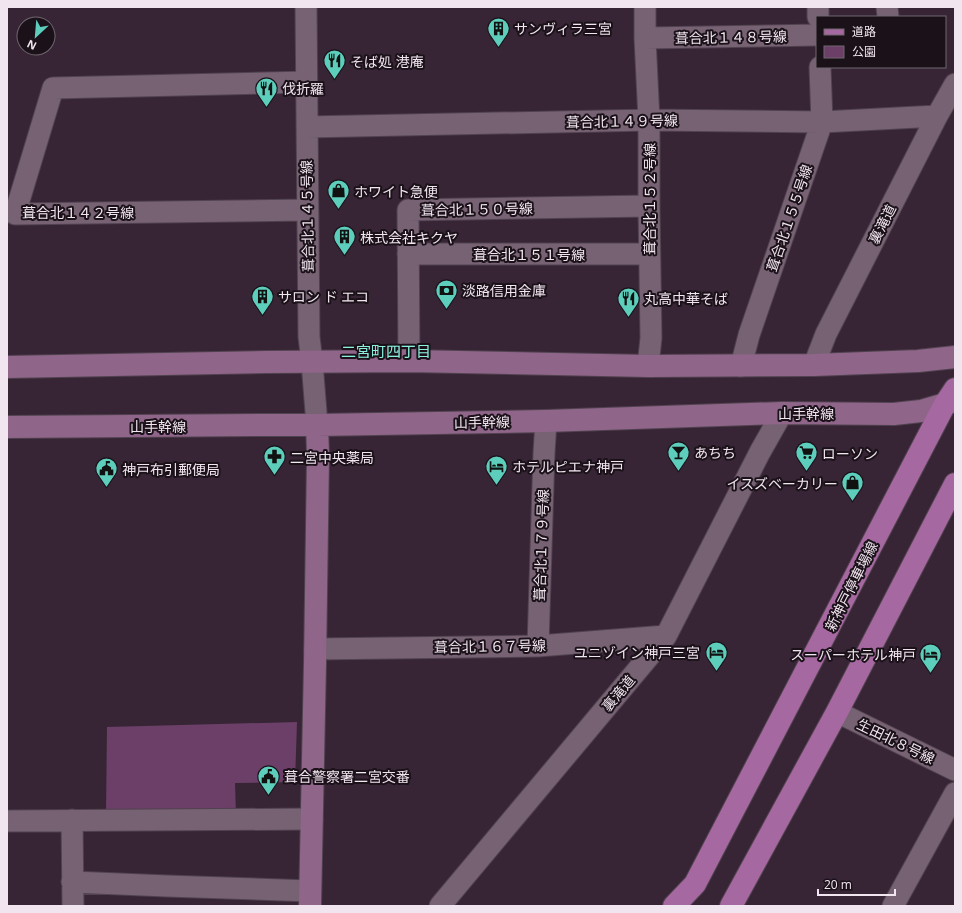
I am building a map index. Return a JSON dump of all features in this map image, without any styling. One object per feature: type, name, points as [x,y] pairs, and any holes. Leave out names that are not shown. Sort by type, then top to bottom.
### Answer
[{"type":"main road","name":"新神戸停車場線","points":[[674,906],[695,884],[952,398]]},
{"type":"main road","points":[[731,906],[952,497]]},
{"type":"street","name":"葺合北１４５号線","points":[[306,7],[309,337],[317,425]]},
{"type":"street","name":"葺合北１５２号線","points":[[645,7],[649,120],[649,254],[651,338],[648,366]]},
{"type":"street","name":"葺合北１４８号線","points":[[645,38],[816,35]]},
{"type":"street","name":"葺合北１５５号線","points":[[741,366],[749,335],[822,122],[820,68]]},
{"type":"street","name":"葺合北１４２号線","points":[[306,82],[53,88],[15,214],[307,210]]},
{"type":"street","name":"裏滝道","points":[[814,365],[826,334],[955,84]]},
{"type":"street","name":"葺合北１４９号線","points":[[307,127],[649,120],[822,122],[938,116]]},
{"type":"street","name":"葺合北１５０号線","points":[[409,361],[408,210],[649,206]]},
{"type":"street","name":"葺合北１５１号線","points":[[408,254],[649,254]]},
{"type":"street","points":[[7,367],[409,361],[648,366],[741,366],[918,361],[955,357]]},
{"type":"street","name":"山手幹線","points":[[7,427],[317,425],[546,421],[782,413],[894,414],[921,411],[952,398]]},
{"type":"street","name":"裏滝道","points":[[448,903],[666,636],[756,459],[782,413]]},
{"type":"street","name":"葺合北１７９号線","points":[[538,646],[546,421]]},
{"type":"street","points":[[72,882],[166,886],[310,898],[318,455],[317,425]]},
{"type":"street","name":"葺合北１６７号線","points":[[315,648],[538,646],[666,636]]},
{"type":"street","name":"生田北８号線","points":[[837,712],[955,770]]},
{"type":"street","points":[[893,906],[955,793]]},
{"type":"street","points":[[7,821],[312,819]]},
{"type":"street","points":[[72,820],[73,906]]},
{"type":"green space","points":[[297,722],[295,782],[235,783],[236,815],[106,814],[107,727]]},
{"type":"place","name":"サンヴィラ三宮","points":[[499,48]]},
{"type":"place","name":"そば処 港庵","points":[[335,80]]},
{"type":"place","name":"伐折羅","points":[[266,108]]},
{"type":"place","name":"ホワイト急便","points":[[339,210]]},
{"type":"place","name":"株式会社キクヤ","points":[[344,256]]},
{"type":"place","name":"淡路信用金庫","points":[[447,310]]},
{"type":"place","name":"サロン ド エコ","points":[[262,316]]},
{"type":"place","name":"丸高中華そば","points":[[628,318]]},
{"type":"place","name":"あちち","points":[[678,472]]},
{"type":"place","name":"ローソン","points":[[806,472]]},
{"type":"place","name":"二宮中央薬局","points":[[274,476]]},
{"type":"place","name":"ホテルピエナ神戸","points":[[497,486]]},
{"type":"place","name":"神戸布引郵便局","points":[[106,488]]},
{"type":"place","name":"イスズベーカリー","points":[[853,502]]},
{"type":"place","name":"ユニゾイン神戸三宮","points":[[716,672]]},
{"type":"place","name":"スーパーホテル神戸","points":[[931,674]]},
{"type":"place","name":"葺合警察署二宮交番","points":[[268,796]]},
{"type":"district","name":"二宮町四丁目","points":[[386,351]]}]
